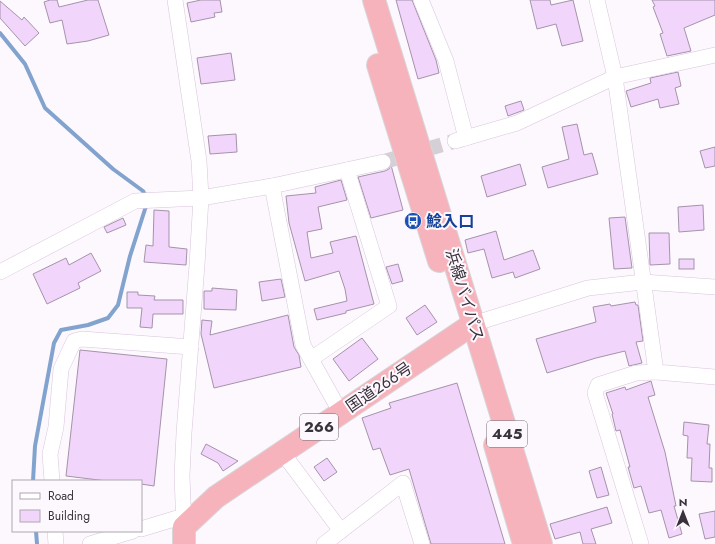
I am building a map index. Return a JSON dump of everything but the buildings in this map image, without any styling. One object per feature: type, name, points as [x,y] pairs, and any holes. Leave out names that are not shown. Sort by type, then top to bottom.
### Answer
[{"type":"highway","name":"浜線バイパス","points":[[359,0],[417,192],[467,328],[541,544]]},
{"type":"highway","name":"浜線バイパス","points":[[374,0],[467,328],[524,544]]},
{"type":"highway","name":"国道266号","points":[[184,529],[216,497],[467,328]]},
{"type":"street","points":[[142,529],[184,529],[183,469],[201,198],[199,161],[175,0]]},
{"type":"street","points":[[421,0],[446,61],[460,139],[517,123],[615,77],[715,55]]},
{"type":"street","points":[[597,0],[615,77],[656,372]]},
{"type":"street","points":[[0,272],[135,201],[201,198],[272,186],[383,162]]},
{"type":"street","points":[[311,359],[389,306],[348,170]]},
{"type":"street","points":[[272,186],[303,345],[340,413]]},
{"type":"street","points":[[467,328],[588,288],[643,282],[715,287]]},
{"type":"street","points":[[52,480],[50,454],[56,426],[62,369],[74,341],[82,339],[191,347]]},
{"type":"street","points":[[641,544],[595,392],[598,385],[636,373],[656,372],[715,377]]},
{"type":"street","points":[[282,452],[341,531]]},
{"type":"street","points":[[324,544],[403,483],[422,544]]},
{"type":"street","points":[[55,532],[56,544]]},
{"type":"street","points":[[90,544],[130,532]]},
{"type":"waterway","points":[[0,33],[25,64],[45,108],[113,169],[143,191],[146,197]]},
{"type":"waterway","points":[[33,480],[35,446],[54,343],[61,330],[88,325],[108,318],[118,305],[130,256],[147,203]]},
{"type":"waterway","points":[[36,532],[37,544]]},
{"type":"tunnel","points":[[383,162],[455,141]]},
{"type":"place","name":"鯰入口","points":[[413,221]]}]
